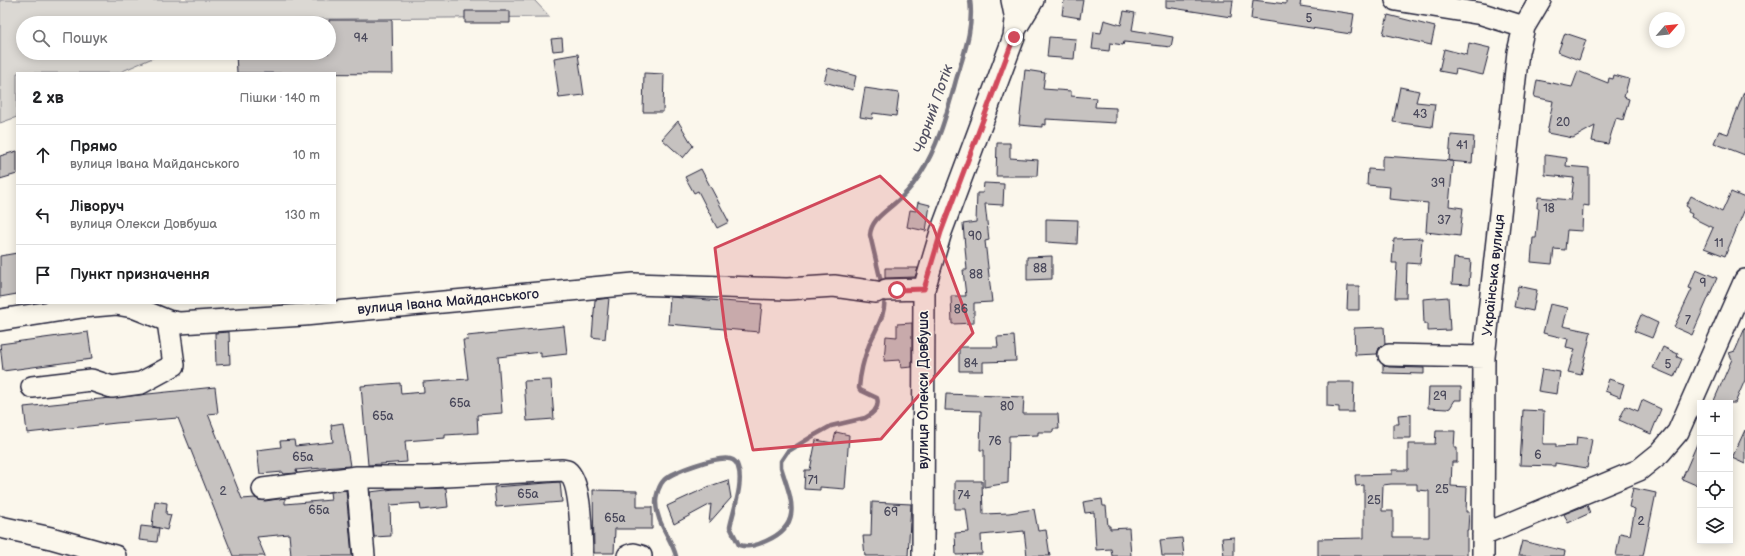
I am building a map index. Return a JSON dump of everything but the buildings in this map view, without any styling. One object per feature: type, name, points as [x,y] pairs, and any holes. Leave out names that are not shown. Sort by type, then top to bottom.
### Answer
[{"type":"street","name":"вулиця Олекси Довбуша","points":[[923,556],[924,289],[941,232],[1011,45],[1016,28],[1012,0]]},
{"type":"street","points":[[1016,28],[1033,0]]},
{"type":"street","points":[[1396,0],[1482,14],[1524,28]]},
{"type":"street","name":"Українська вулиця","points":[[1482,556],[1484,535],[1484,357],[1518,52],[1524,28],[1540,0]]},
{"type":"street","points":[[1484,535],[1639,470],[1660,453],[1678,432],[1745,280]]},
{"type":"street","name":"вулиця Івана Майданського","points":[[0,320],[82,307],[116,304],[145,311],[168,321],[180,322],[303,309],[634,284],[787,289],[834,286],[881,291],[924,289]]},
{"type":"street","points":[[32,387],[91,380],[112,387],[141,383],[174,365],[168,321]]},
{"type":"street","points":[[1389,355],[1484,357]]},
{"type":"street","points":[[263,489],[357,477],[427,477],[567,471],[571,474],[573,479],[581,516],[582,556]]},
{"type":"street","points":[[357,477],[364,556]]},
{"type":"street","points":[[0,527],[83,552],[114,556]]},
{"type":"street","points":[[628,556],[634,554],[641,556]]},
{"type":"highlighted area","points":[[880,176],[933,226],[973,333],[881,439],[753,450],[726,338],[715,248]]},
{"type":"shaded area","points":[[0,0],[534,0],[550,17],[336,19],[336,16],[16,16],[16,60],[148,60],[120,72],[16,72],[16,117],[0,123]]},
{"type":"waterway","name":"Чорний Потік","points":[[882,286],[870,235],[871,230],[879,217],[902,197],[914,183],[926,165],[937,142],[968,40],[971,21],[970,0]]},
{"type":"waterway","name":"Чорний Потік","points":[[676,556],[671,542],[658,517],[656,502],[658,490],[662,482],[669,476],[706,462],[730,459],[738,466],[740,474],[739,489],[730,527],[739,545],[753,546],[759,544],[778,534],[786,526],[792,509],[781,467],[781,461],[787,452],[831,426],[865,418],[871,415],[877,408],[877,398],[860,390],[859,388],[865,355],[878,327],[884,308],[884,295]]},
{"type":"route","points":[[897,290],[924,289],[941,232],[1014,37]]}]
